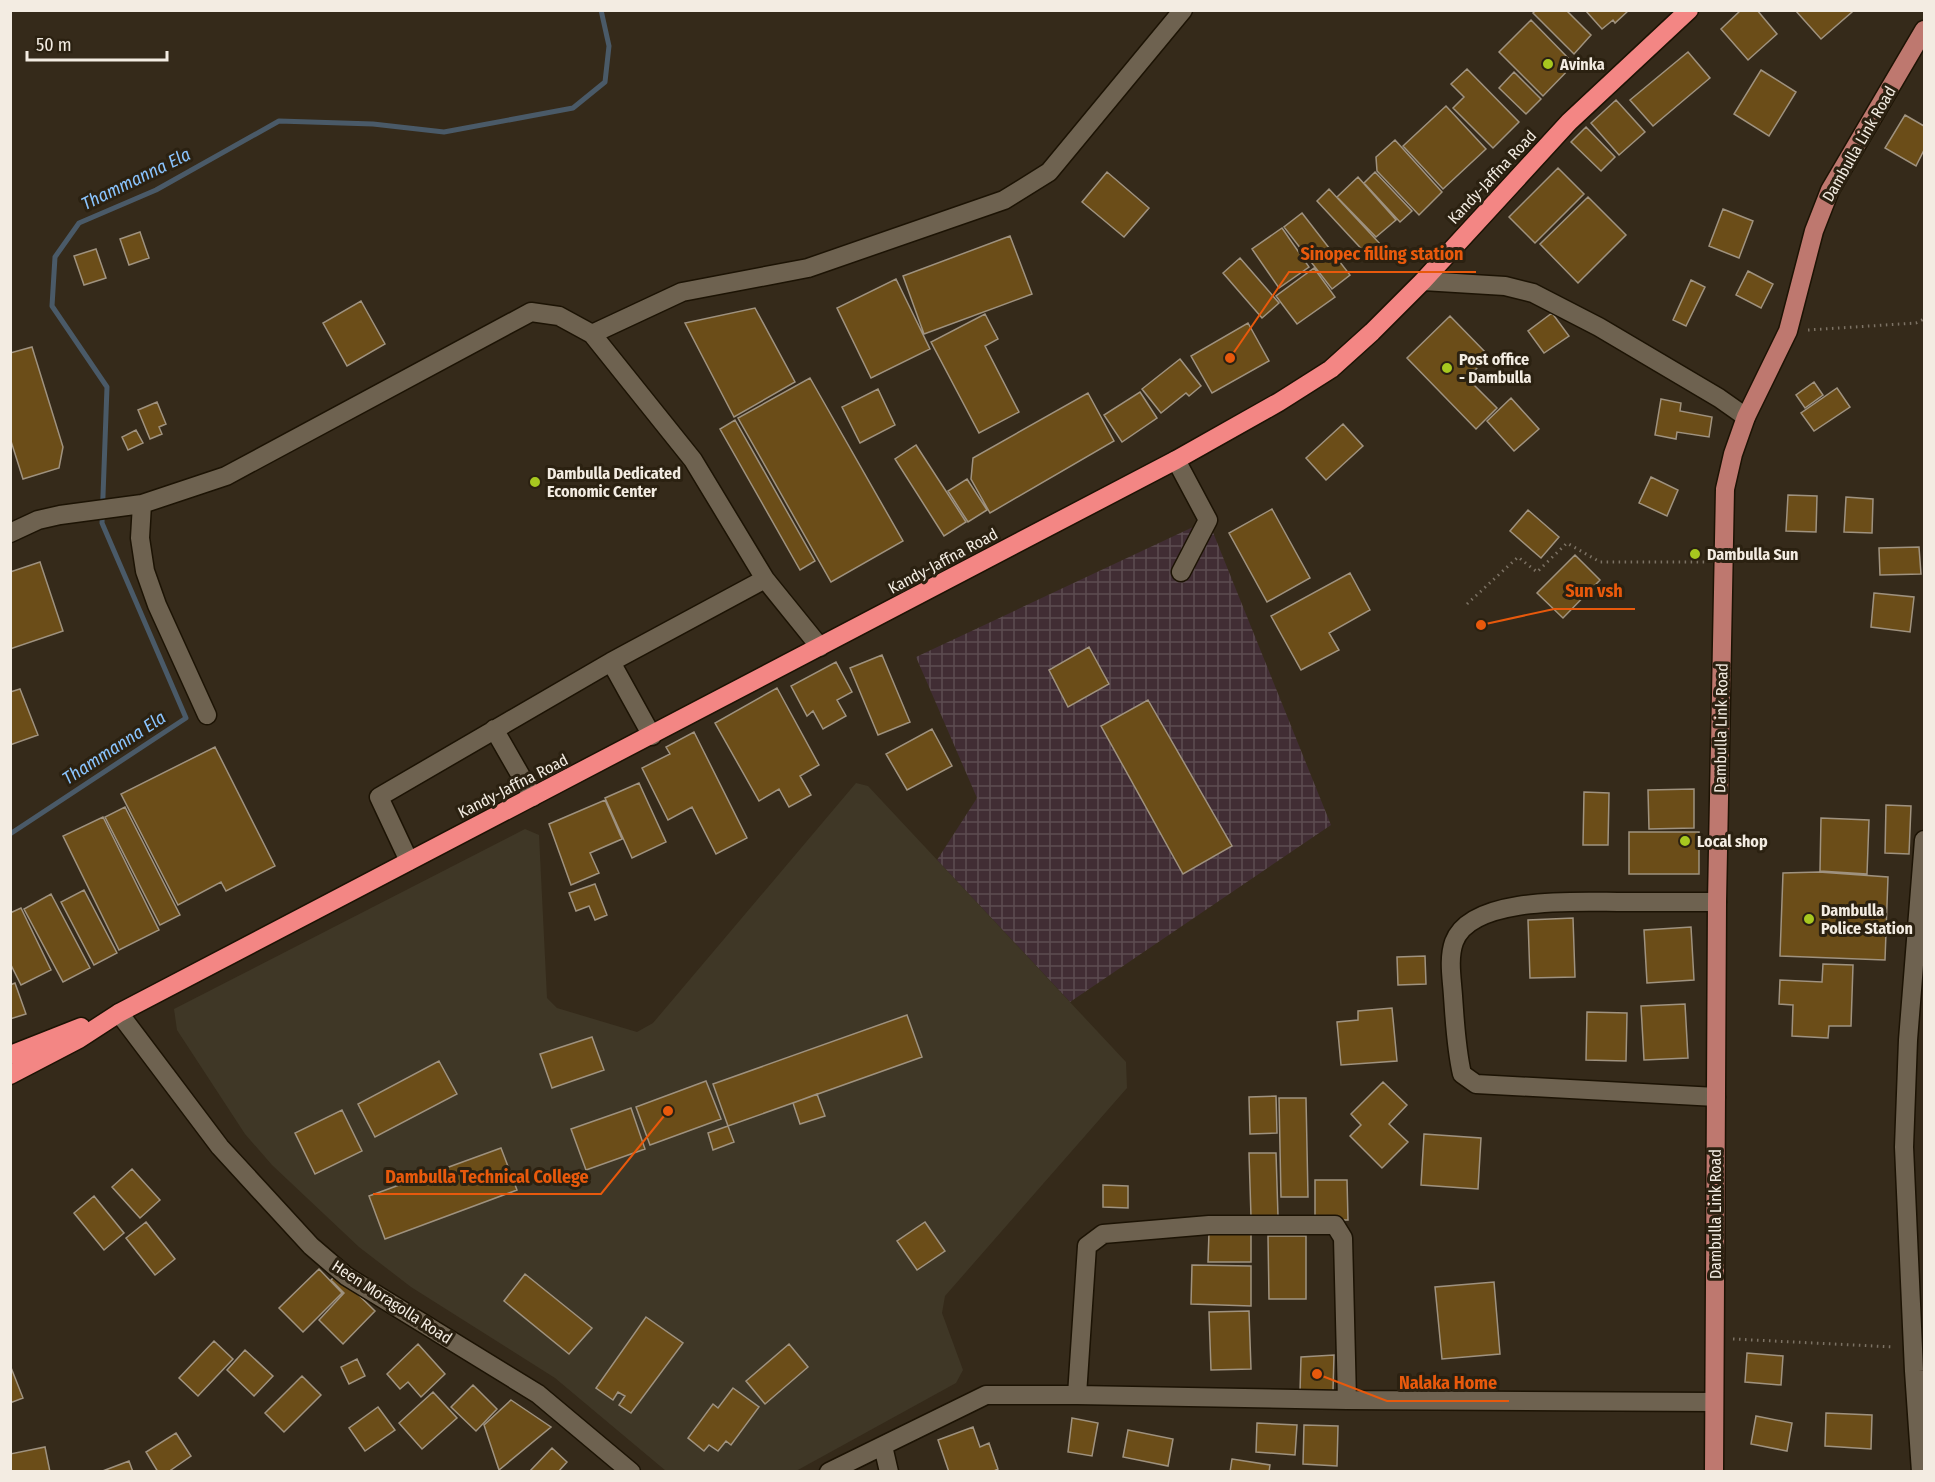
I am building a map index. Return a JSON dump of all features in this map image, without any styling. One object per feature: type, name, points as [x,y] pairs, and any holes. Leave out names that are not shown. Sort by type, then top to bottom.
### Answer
[{"type":"highway","name":"Kandy-Jaffna Road","points":[[10,1075],[79,1039],[119,1013],[1176,460],[1279,402],[1331,369],[1372,332],[1423,281],[1569,122],[1689,10]]},
{"type":"highway","name":"Kandy-Jaffna Road","points":[[10,1055],[119,1013]]},
{"type":"main road","name":"Dambulla Link Road","points":[[1714,1472],[1717,902],[1725,489],[1733,454],[1746,417],[1788,331],[1814,231],[1830,190],[1924,30]]},
{"type":"street","points":[[592,334],[682,292],[808,268],[1004,200],[1048,172],[1184,10]]},
{"type":"street","points":[[1423,281],[1505,286],[1533,293],[1599,327],[1719,398],[1746,417]]},
{"type":"street","points":[[10,533],[38,520],[134,505],[226,476],[531,312],[559,316],[592,334],[693,460],[765,579],[820,647]]},
{"type":"street","points":[[1176,460],[1208,520],[1181,572]]},
{"type":"street","points":[[134,505],[145,571],[157,605],[207,714]]},
{"type":"street","points":[[409,861],[379,797],[611,662],[765,579]]},
{"type":"street","points":[[611,662],[652,736]]},
{"type":"street","points":[[494,729],[533,797]]},
{"type":"street","points":[[1921,1472],[1904,1147],[1908,1040],[1924,840]]},
{"type":"street","points":[[1716,1097],[1476,1084],[1462,1074],[1457,1053],[1451,959],[1455,940],[1466,925],[1508,907],[1543,902],[1717,902]]},
{"type":"street","name":"Heen Moragolla Road","points":[[119,1013],[220,1147],[311,1246],[346,1276],[538,1394],[631,1472]]},
{"type":"street","points":[[1077,1395],[1087,1246],[1102,1234],[1209,1225],[1335,1226],[1343,1238],[1347,1400]]},
{"type":"street","points":[[829,1472],[986,1395],[1713,1402]]},
{"type":"street","points":[[883,1446],[889,1472]]},
{"type":"path","points":[[1788,331],[1916,323],[1924,319]]},
{"type":"path","points":[[1467,604],[1518,556],[1537,572],[1567,543],[1600,562],[1724,562]]},
{"type":"path","points":[[1714,1338],[1914,1348]]},
{"type":"shaded area","points":[[1208,520],[1331,825],[1070,1002],[937,860],[977,798],[916,657]]},
{"type":"shaded area","points":[[856,783],[868,786],[1126,1062],[1127,1088],[945,1296],[942,1313],[963,1370],[956,1383],[796,1471],[666,1471],[555,1378],[411,1287],[359,1247],[272,1165],[245,1134],[177,1030],[174,1009],[525,829],[539,835],[547,998],[557,1008],[637,1032],[653,1023]]},
{"type":"building","points":[[1536,10],[1566,10],[1591,35],[1574,54],[1533,13]]},
{"type":"building","points":[[1585,10],[1628,11],[1615,23],[1613,20],[1602,29]]},
{"type":"building","points":[[1741,10],[1757,10],[1777,34],[1748,60],[1721,29]]},
{"type":"building","points":[[1795,10],[1851,10],[1852,12],[1821,39]]},
{"type":"building","points":[[1531,20],[1574,64],[1543,96],[1499,52]]},
{"type":"building","points":[[1688,52],[1710,78],[1653,126],[1630,100]]},
{"type":"building","points":[[1467,69],[1519,122],[1493,148],[1453,108],[1464,97],[1451,84]]},
{"type":"building","points":[[1761,70],[1796,92],[1769,136],[1734,114]]},
{"type":"building","points":[[1514,72],[1541,99],[1526,114],[1499,88]]},
{"type":"building","points":[[1616,100],[1645,132],[1619,155],[1591,123]]},
{"type":"building","points":[[1446,106],[1486,149],[1443,189],[1403,146]]},
{"type":"building","points":[[1905,115],[1924,126],[1924,150],[1916,166],[1885,148]]},
{"type":"building","points":[[1586,127],[1615,157],[1601,171],[1571,142]]},
{"type":"building","points":[[1395,140],[1442,192],[1419,215],[1377,171],[1376,157]]},
{"type":"building","points":[[1558,168],[1584,194],[1535,243],[1509,217]]},
{"type":"building","points":[[1107,172],[1149,208],[1124,237],[1082,202]]},
{"type":"building","points":[[1375,172],[1412,211],[1400,222],[1364,183]]},
{"type":"building","points":[[1358,177],[1396,220],[1376,237],[1337,197]]},
{"type":"building","points":[[1329,189],[1381,245],[1369,257],[1317,201]]},
{"type":"building","points":[[1588,197],[1626,235],[1578,283],[1540,244]]},
{"type":"building","points":[[1723,209],[1753,221],[1739,258],[1709,246]]},
{"type":"building","points":[[1302,213],[1350,275],[1332,289],[1284,227]]},
{"type":"building","points":[[1282,228],[1309,267],[1279,288],[1252,249]]},
{"type":"building","points":[[140,232],[149,258],[129,265],[120,239]]},
{"type":"building","points":[[1010,236],[1032,294],[924,334],[903,276]]},
{"type":"building","points":[[96,249],[106,278],[84,285],[74,256]]},
{"type":"building","points":[[1240,258],[1279,303],[1262,318],[1223,273]]},
{"type":"building","points":[[1314,268],[1335,297],[1297,324],[1276,296]]},
{"type":"building","points":[[1748,271],[1773,284],[1761,308],[1736,295]]},
{"type":"building","points":[[896,279],[930,349],[871,378],[837,308]]},
{"type":"building","points":[[1691,280],[1705,287],[1686,326],[1673,320]]},
{"type":"building","points":[[361,301],[385,344],[347,366],[323,323]]},
{"type":"building","points":[[755,308],[795,382],[734,417],[685,323]]},
{"type":"building","points":[[1552,313],[1569,336],[1544,353],[1528,331]]},
{"type":"building","points":[[985,314],[998,339],[985,346],[1019,412],[979,433],[931,342]]},
{"type":"building","name":"Post office - Dambulla","points":[[1450,316],[1489,356],[1467,378],[1497,408],[1476,429],[1407,358]]},
{"type":"building","points":[[1248,323],[1269,361],[1212,393],[1191,356]]},
{"type":"building","points":[[32,347],[63,447],[59,468],[23,479],[10,438],[10,353]]},
{"type":"building","points":[[1180,359],[1201,386],[1189,396],[1186,393],[1161,413],[1142,389]]},
{"type":"building","points":[[810,378],[903,541],[831,582],[738,418]]},
{"type":"building","points":[[1814,382],[1823,395],[1805,408],[1796,395]]},
{"type":"building","points":[[1837,388],[1850,407],[1814,431],[1801,413]]},
{"type":"building","points":[[878,389],[895,425],[860,443],[842,407]]},
{"type":"building","points":[[1140,392],[1157,418],[1122,442],[1104,415]]},
{"type":"building","points":[[1088,393],[1114,441],[990,513],[971,479],[973,458]]},
{"type":"building","points":[[1511,398],[1539,429],[1514,451],[1487,421]]},
{"type":"building","points":[[1661,399],[1681,403],[1680,411],[1712,417],[1709,437],[1677,432],[1676,439],[1655,435]]},
{"type":"building","points":[[157,402],[166,424],[159,427],[162,434],[150,439],[138,410]]},
{"type":"building","points":[[735,420],[815,561],[800,570],[720,429]]},
{"type":"building","points":[[1343,424],[1363,446],[1326,480],[1306,458]]},
{"type":"building","points":[[136,430],[143,443],[128,450],[122,437]]},
{"type":"building","points":[[916,445],[966,522],[944,536],[895,459]]},
{"type":"building","points":[[1651,477],[1678,490],[1667,516],[1639,503]]},
{"type":"building","points":[[967,479],[987,510],[968,522],[948,491]]},
{"type":"building","points":[[1788,495],[1817,496],[1816,532],[1786,531]]},
{"type":"building","points":[[1846,497],[1873,499],[1872,533],[1844,532]]},
{"type":"building","points":[[1272,509],[1310,578],[1267,602],[1229,533]]},
{"type":"building","points":[[1528,510],[1559,537],[1541,558],[1510,531]]},
{"type":"building","points":[[1919,547],[1921,574],[1880,575],[1879,548]]},
{"type":"building","points":[[1575,555],[1600,580],[1563,618],[1537,593]]},
{"type":"building","points":[[40,562],[63,631],[10,649],[10,572]]},
{"type":"building","points":[[1350,573],[1370,610],[1329,633],[1339,650],[1301,670],[1271,616]]},
{"type":"building","points":[[1874,593],[1914,597],[1910,632],[1871,627]]},
{"type":"building","points":[[1089,647],[1109,684],[1068,707],[1049,670]]},
{"type":"building","points":[[882,655],[910,722],[878,735],[850,668]]},
{"type":"building","points":[[836,662],[852,692],[837,700],[846,716],[823,729],[813,711],[807,716],[791,686]]},
{"type":"building","points":[[777,688],[819,765],[800,776],[811,795],[789,807],[779,789],[759,801],[715,723]]},
{"type":"building","points":[[20,689],[38,735],[10,745],[10,692]]},
{"type":"building","points":[[1148,700],[1232,846],[1183,874],[1101,726]]},
{"type":"building","points":[[932,729],[952,766],[907,790],[886,754]]},
{"type":"building","points":[[694,732],[747,838],[716,854],[692,807],[668,820],[642,768],[670,754],[666,747]]},
{"type":"building","points":[[215,747],[275,866],[226,891],[221,882],[178,905],[121,794]]},
{"type":"building","points":[[639,783],[666,842],[632,858],[605,798]]},
{"type":"building","points":[[1694,789],[1694,828],[1649,829],[1648,790]]},
{"type":"building","points":[[1584,792],[1609,793],[1608,845],[1583,845]]},
{"type":"building","points":[[605,800],[622,839],[590,853],[599,873],[571,885],[549,824]]},
{"type":"building","points":[[1886,805],[1911,806],[1909,854],[1885,853]]},
{"type":"building","points":[[125,807],[180,915],[160,925],[105,817]]},
{"type":"building","points":[[103,817],[159,930],[119,950],[63,836]]},
{"type":"building","points":[[1821,818],[1869,820],[1867,874],[1820,871]]},
{"type":"building","points":[[1629,832],[1699,832],[1699,874],[1629,874]]},
{"type":"building","points":[[1819,872],[1888,877],[1885,960],[1780,956],[1783,873]]},
{"type":"building","points":[[595,884],[607,915],[595,920],[589,906],[576,911],[569,893]]},
{"type":"building","points":[[84,890],[117,953],[94,965],[61,902]]},
{"type":"building","points":[[51,894],[90,968],[63,982],[24,909]]},
{"type":"building","points":[[21,908],[51,970],[21,985],[10,963],[10,913]]},
{"type":"building","points":[[1573,918],[1575,977],[1530,978],[1528,920]]},
{"type":"building","points":[[1691,927],[1694,980],[1647,983],[1644,930]]},
{"type":"building","points":[[1425,956],[1426,984],[1398,985],[1397,957]]},
{"type":"building","points":[[1823,964],[1853,965],[1851,1026],[1829,1026],[1828,1038],[1792,1036],[1793,1005],[1779,1004],[1780,980],[1822,982]]},
{"type":"building","points":[[15,983],[26,1014],[10,1019],[10,985]]},
{"type":"building","points":[[1685,1004],[1688,1058],[1644,1060],[1641,1006]]},
{"type":"building","points":[[1392,1008],[1397,1061],[1341,1065],[1337,1022],[1358,1020],[1358,1011]]},
{"type":"building","points":[[1587,1012],[1627,1013],[1626,1061],[1586,1060]]},
{"type":"building","points":[[907,1015],[922,1057],[728,1126],[713,1084]]},
{"type":"building","points":[[592,1037],[604,1070],[552,1088],[540,1054]]},
{"type":"building","points":[[439,1061],[457,1094],[375,1137],[358,1104]]},
{"type":"building","points":[[706,1081],[721,1119],[650,1145],[636,1107]]},
{"type":"building","points":[[1383,1082],[1407,1105],[1389,1124],[1408,1142],[1382,1168],[1350,1136],[1361,1125],[1351,1114]]},
{"type":"building","points":[[817,1094],[825,1116],[800,1124],[793,1103]]},
{"type":"building","points":[[1276,1096],[1277,1133],[1250,1134],[1249,1097]]},
{"type":"building","points":[[1279,1098],[1306,1098],[1308,1197],[1281,1197]]},
{"type":"building","points":[[631,1108],[645,1149],[586,1170],[571,1129]]},
{"type":"building","points":[[342,1110],[362,1151],[315,1174],[295,1133]]},
{"type":"building","points":[[728,1126],[734,1142],[713,1150],[708,1133]]},
{"type":"building","points":[[1424,1134],[1481,1138],[1478,1189],[1421,1185]]},
{"type":"building","points":[[501,1148],[517,1190],[385,1239],[369,1196]]},
{"type":"building","points":[[1249,1153],[1276,1153],[1278,1216],[1251,1217]]},
{"type":"building","points":[[132,1169],[160,1200],[140,1218],[112,1187]]},
{"type":"building","points":[[1315,1180],[1347,1180],[1348,1220],[1315,1220]]},
{"type":"building","points":[[1103,1185],[1128,1186],[1128,1208],[1103,1207]]},
{"type":"building","points":[[94,1196],[124,1233],[104,1250],[74,1213]]},
{"type":"building","points":[[146,1222],[175,1259],[155,1275],[126,1238]]},
{"type":"building","points":[[925,1222],[945,1251],[917,1270],[897,1241]]},
{"type":"building","points":[[1209,1232],[1251,1233],[1251,1262],[1208,1262]]},
{"type":"building","points":[[1268,1236],[1306,1236],[1306,1299],[1269,1299]]},
{"type":"building","points":[[1192,1265],[1251,1266],[1251,1306],[1191,1304]]},
{"type":"building","points":[[319,1269],[342,1293],[303,1332],[279,1308]]},
{"type":"building","points":[[337,1274],[375,1311],[343,1344],[319,1320],[344,1293],[331,1280]]},
{"type":"building","points":[[525,1274],[592,1328],[569,1354],[504,1301]]},
{"type":"building","points":[[1494,1282],[1500,1354],[1442,1359],[1435,1287]]},
{"type":"building","points":[[1249,1311],[1251,1369],[1211,1370],[1209,1312]]},
{"type":"building","points":[[646,1317],[683,1343],[631,1413],[619,1405],[625,1396],[618,1392],[613,1400],[596,1388]]},
{"type":"building","points":[[214,1341],[233,1359],[198,1396],[179,1378]]},
{"type":"building","points":[[418,1344],[445,1374],[421,1397],[408,1382],[400,1389],[387,1374]]},
{"type":"building","points":[[789,1344],[808,1367],[765,1404],[746,1381]]},
{"type":"building","points":[[245,1350],[273,1376],[254,1396],[227,1370]]},
{"type":"building","points":[[1747,1353],[1783,1356],[1781,1385],[1745,1382]]},
{"type":"building","points":[[1334,1355],[1333,1391],[1300,1392],[1301,1357]]},
{"type":"building","points":[[357,1359],[365,1376],[349,1384],[341,1367]]},
{"type":"building","points":[[10,1365],[23,1398],[10,1403]]},
{"type":"building","points":[[302,1376],[321,1395],[284,1432],[265,1413]]},
{"type":"building","points":[[473,1385],[497,1409],[476,1431],[451,1407]]},
{"type":"building","points":[[733,1388],[759,1407],[731,1445],[726,1441],[718,1451],[709,1445],[704,1451],[688,1438],[713,1404],[718,1408]]},
{"type":"building","points":[[433,1392],[457,1418],[422,1449],[399,1423]]},
{"type":"building","points":[[511,1400],[551,1427],[499,1470],[484,1425]]},
{"type":"building","points":[[378,1407],[395,1430],[365,1451],[349,1428]]},
{"type":"building","points":[[1826,1413],[1872,1415],[1871,1449],[1825,1446]]},
{"type":"building","points":[[1756,1416],[1792,1423],[1787,1451],[1751,1444]]},
{"type":"building","points":[[1072,1418],[1098,1423],[1092,1456],[1068,1452]]},
{"type":"building","points":[[1257,1423],[1297,1425],[1295,1455],[1256,1452]]},
{"type":"building","points":[[1304,1425],[1338,1426],[1337,1466],[1303,1464]]},
{"type":"building","points":[[973,1427],[980,1447],[989,1443],[998,1469],[992,1472],[949,1472],[938,1440]]},
{"type":"building","points":[[1128,1430],[1173,1439],[1168,1466],[1123,1457]]},
{"type":"building","points":[[176,1433],[191,1456],[168,1472],[158,1472],[146,1452]]},
{"type":"building","points":[[45,1447],[50,1472],[10,1472],[10,1454]]},
{"type":"building","points":[[552,1448],[567,1462],[558,1472],[529,1472]]},
{"type":"building","points":[[1232,1459],[1270,1465],[1269,1472],[1230,1472]]},
{"type":"building","points":[[129,1461],[133,1472],[100,1472]]},
{"type":"waterway","name":"Thammanna Ela","points":[[10,834],[186,718],[102,523],[107,387],[52,306],[55,257],[79,223],[156,190],[279,121],[373,124],[444,132],[573,108],[605,82],[609,46],[601,10]]},
{"type":"place","name":"Avinka","points":[[1548,64]]},
{"type":"place","name":"Sinopec filling station","points":[[1230,358]]},
{"type":"place","name":"Post office - Dambulla","points":[[1447,368]]},
{"type":"place","name":"Dambulla Dedicated Economic Center","points":[[535,482]]},
{"type":"place","name":"Dambulla Sun","points":[[1695,554]]},
{"type":"place","name":"Sun vsh","points":[[1481,625]]},
{"type":"place","name":"Local shop","points":[[1685,841]]},
{"type":"place","name":"Dambulla Police Station","points":[[1809,919]]},
{"type":"place","name":"Dambulla Technical College","points":[[668,1111]]},
{"type":"place","name":"Nalaka Home","points":[[1317,1374]]}]
